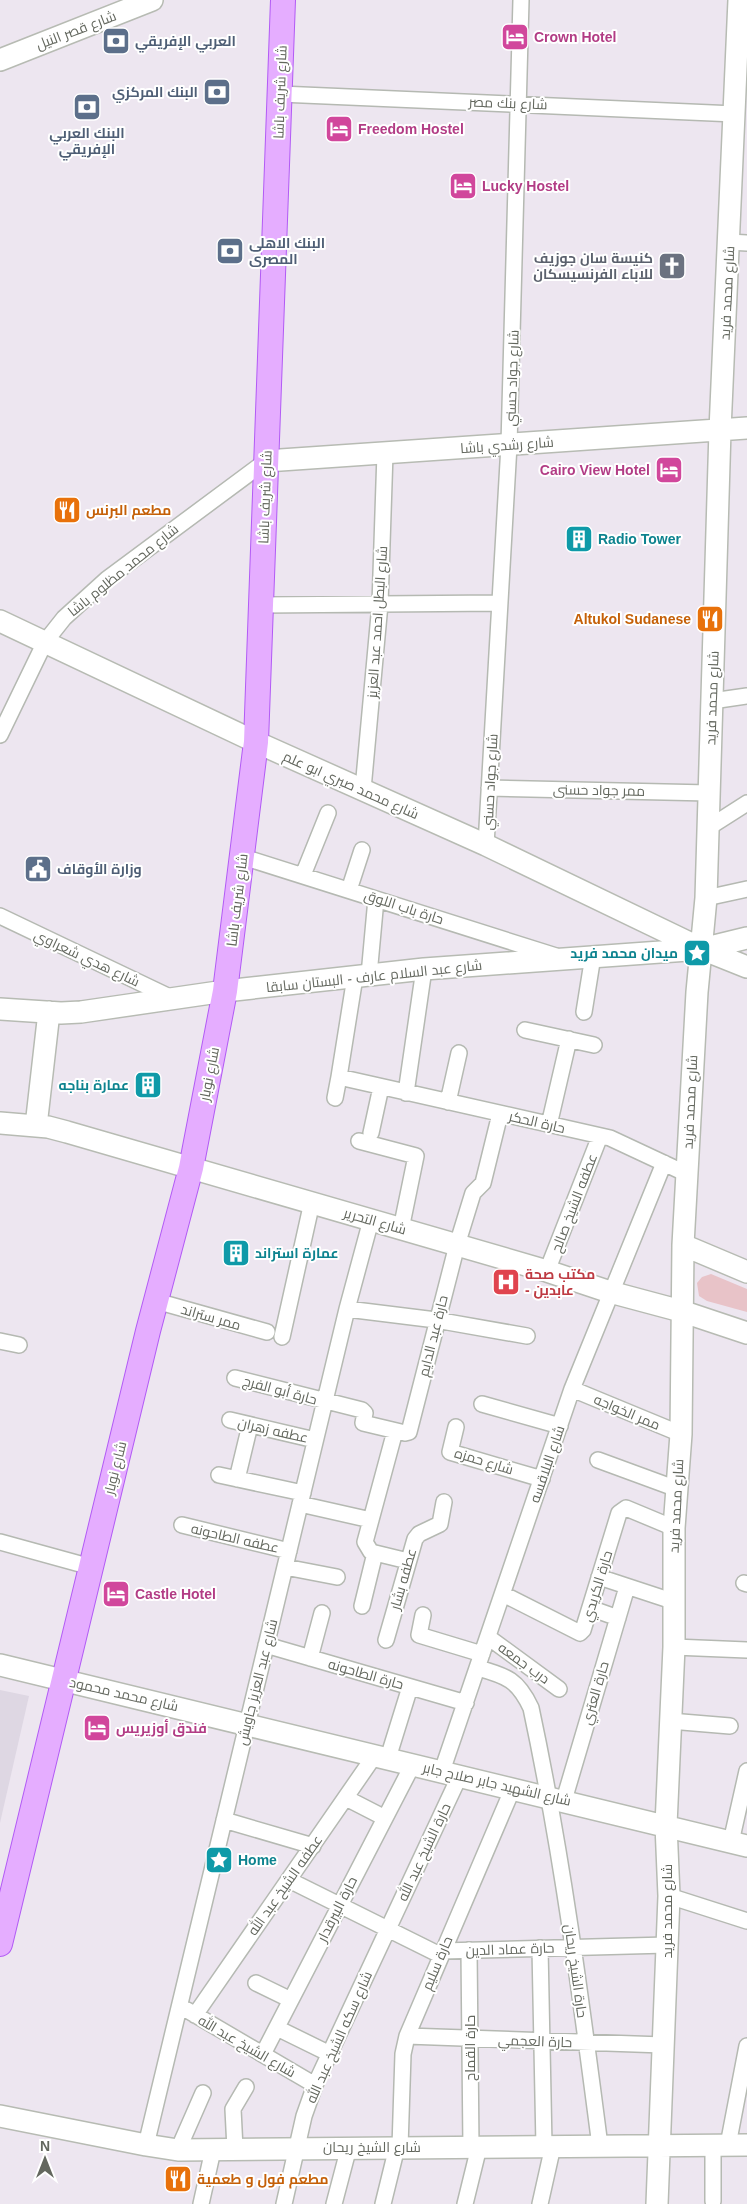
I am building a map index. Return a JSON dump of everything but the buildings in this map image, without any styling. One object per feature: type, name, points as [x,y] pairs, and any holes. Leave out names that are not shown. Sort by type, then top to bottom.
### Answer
[{"type":"main road","name":"شارع شريف باشا","points":[[225,992],[256,742],[284,0]]},
{"type":"main road","name":"شارع نوبار","points":[[0,1944],[156,1301],[191,1168],[225,992]]},
{"type":"street","name":"شارع قصر النيل","points":[[0,60],[152,0]]},
{"type":"street","name":"شارع جواد حسني","points":[[486,846],[510,445],[521,0]]},
{"type":"street","name":"شارع محمد فريد","points":[[657,2204],[669,1896],[666,1825],[674,1647],[672,1601],[674,1528],[681,1434],[683,1245],[697,992],[706,898],[720,430],[738,243],[735,114],[742,9]]},
{"type":"street","name":"شارع بنك مصر","points":[[280,94],[735,114]]},
{"type":"street","name":"شارع رشدي باشا","points":[[266,461],[747,428]]},
{"type":"street","name":"شارع البطل احمد عبد العزيز","points":[[363,789],[380,604],[385,453]]},
{"type":"street","name":"شارع محمد مظلوم باشا","points":[[0,735],[45,642],[64,618],[107,579],[266,461]]},
{"type":"street","points":[[261,605],[500,603]]},
{"type":"street","name":"شارع محمد صبري ابو علم","points":[[0,621],[256,742],[486,846],[702,949],[747,967]]},
{"type":"street","points":[[712,701],[747,696]]},
{"type":"street","name":"ممر جواد حسنى","points":[[489,788],[709,793]]},
{"type":"street","points":[[708,828],[747,803]]},
{"type":"street","points":[[303,875],[328,813]]},
{"type":"street","points":[[349,890],[362,850]]},
{"type":"street","name":"حارة باب اللوق","points":[[243,857],[565,958]]},
{"type":"street","points":[[706,898],[747,889]]},
{"type":"street","points":[[335,1098],[362,976],[376,899]]},
{"type":"street","name":"شارع هدي شعراوي","points":[[0,916],[174,999]]},
{"type":"street","name":"شارع عبد السلام عارف - البستان سابقا","points":[[0,1009],[81,1012],[225,992],[424,969],[702,949],[747,938]]},
{"type":"street","points":[[584,1012],[593,956]]},
{"type":"street","points":[[406,1093],[424,969]]},
{"type":"street","points":[[36,1126],[49,1012]]},
{"type":"street","points":[[525,1030],[594,1045]]},
{"type":"street","points":[[549,1124],[568,1039]]},
{"type":"street","points":[[448,1102],[459,1053]]},
{"type":"street","name":"حارة الحكر","points":[[339,1077],[622,1142],[686,1174]]},
{"type":"street","points":[[382,1087],[365,1137],[416,1156],[401,1228]]},
{"type":"street","name":"حارة عبد الدايم","points":[[375,1553],[367,1548],[365,1542],[371,1520],[403,1430],[473,1193],[484,1183],[500,1114]]},
{"type":"street","name":"شارع التحرير","points":[[0,1123],[36,1126],[67,1132],[548,1271],[610,1292],[681,1311],[747,1333]]},
{"type":"street","name":"عطفه الشيخ صالح","points":[[548,1271],[600,1136]]},
{"type":"street","name":"شارع البلاقسه","points":[[451,1773],[466,1703],[572,1389],[664,1162]]},
{"type":"street","points":[[282,1337],[312,1202]]},
{"type":"street","name":"شارع عبد العزيز جاويش","points":[[146,2146],[301,1498],[347,1309],[371,1220]]},
{"type":"street","points":[[683,1245],[747,1272]]},
{"type":"street","name":"ممر ستراند","points":[[156,1301],[267,1332]]},
{"type":"street","points":[[347,1309],[436,1320],[527,1336]]},
{"type":"street","points":[[0,1341],[19,1346]]},
{"type":"street","name":"حارة أبو الفرج","points":[[235,1378],[362,1410],[365,1413],[363,1423],[403,1430]]},
{"type":"street","name":"ممر الخواجه","points":[[572,1389],[681,1434]]},
{"type":"street","points":[[482,1404],[560,1426]]},
{"type":"street","name":"عطفه زهران","points":[[230,1420],[316,1440]]},
{"type":"street","points":[[237,1479],[250,1425]]},
{"type":"street","name":"شارع حمزه","points":[[456,1427],[450,1452],[542,1478]]},
{"type":"street","points":[[598,1460],[678,1489]]},
{"type":"street","points":[[219,1475],[371,1520]]},
{"type":"street","name":"عطفه بشار","points":[[386,1640],[414,1539],[419,1534],[440,1524],[444,1502]]},
{"type":"street","name":"حارة الكريدي","points":[[503,1594],[580,1633],[583,1630],[622,1510],[626,1508],[674,1528]]},
{"type":"street","name":"عطفه الطاحونه","points":[[182,1525],[289,1551]]},
{"type":"street","points":[[0,1542],[91,1567]]},
{"type":"street","points":[[362,1606],[375,1553],[408,1561]]},
{"type":"street","name":"عطفه الطاحونه","points":[[285,1567],[337,1577]]},
{"type":"street","points":[[600,1577],[672,1601]]},
{"type":"street","name":"حارة العتري","points":[[557,1798],[627,1587]]},
{"type":"street","points":[[590,1608],[618,1618]]},
{"type":"street","points":[[310,1658],[322,1613]]},
{"type":"street","name":"حارة الشيخ ريحان","points":[[423,1615],[419,1635],[480,1661],[508,1676],[525,1696],[531,1708],[557,1798],[600,2146]]},
{"type":"street","name":"درب جمعه","points":[[488,1637],[559,1689]]},
{"type":"street","name":"حارة الطاحونه","points":[[266,1645],[466,1703]]},
{"type":"street","points":[[674,1647],[747,1650]]},
{"type":"street","name":"شارع محمد محمود","points":[[0,1665],[247,1724]]},
{"type":"street","name":"عطفه الشيخ عبد الله","points":[[195,2015],[346,1798],[381,1756],[410,1686]]},
{"type":"street","points":[[670,1721],[730,1726]]},
{"type":"street","name":"شارع الشهيد جابر صلاح جابر","points":[[247,1724],[557,1798],[739,1844]]},
{"type":"street","name":"حارة البيرقدار","points":[[263,2054],[413,1764]]},
{"type":"street","points":[[739,1844],[747,1771]]},
{"type":"street","name":"حارة الشيخ عبد الله","points":[[389,1930],[451,1773]]},
{"type":"street","name":"حارة سليم","points":[[383,2204],[398,2147],[403,2054],[407,2036],[513,1788]]},
{"type":"street","points":[[346,1798],[385,1818]]},
{"type":"street","points":[[224,1820],[313,1846]]},
{"type":"street","points":[[289,1880],[389,1930],[441,1953]]},
{"type":"street","points":[[669,1896],[747,1920]]},
{"type":"street","name":"شارع سكه الشيخ عبد الله","points":[[284,2204],[304,2116],[315,2085],[389,1930]]},
{"type":"street","name":"حارة عماد الدين","points":[[441,1953],[469,1950],[667,1945]]},
{"type":"street","points":[[540,1948],[548,2146],[540,2204]]},
{"type":"street","name":"حارة القماح","points":[[465,2204],[475,2147],[470,2038],[469,1950]]},
{"type":"street","points":[[256,1983],[291,2000]]},
{"type":"street","name":"شارع الشيخ عبد الله","points":[[179,2006],[315,2085]]},
{"type":"street","points":[[277,2028],[330,2054]]},
{"type":"street","name":"حارة العجمي","points":[[407,2036],[663,2045]]},
{"type":"street","points":[[714,2201],[743,2090],[747,2046]]},
{"type":"street","points":[[235,2149],[233,2109],[246,2087]]},
{"type":"street","points":[[178,2150],[203,2093]]},
{"type":"street","name":"شارع الشيخ ريحان","points":[[0,2116],[146,2146],[178,2150],[298,2147],[730,2145]]},
{"type":"street","points":[[334,2204],[349,2147]]},
{"type":"street","points":[[201,2204],[214,2150]]},
{"type":"shaded area","points":[[711,1274],[747,1289],[747,1312],[707,1301],[699,1296],[697,1283],[702,1277]]},
{"type":"shaded area","points":[[0,1690],[29,1696],[0,1823]]},
{"type":"place","name":"Crown Hotel","points":[[515,37]]},
{"type":"place","name":"العربي الإفريقي","points":[[116,41]]},
{"type":"place","name":"البنك المركزي","points":[[217,92]]},
{"type":"place","name":"البنك العربي الإفريقي","points":[[87,107]]},
{"type":"place","name":"Freedom Hostel","points":[[339,129]]},
{"type":"place","name":"Lucky Hostel","points":[[463,186]]},
{"type":"place","name":"البنك الاهلى المصرى","points":[[230,251]]},
{"type":"place","name":"كنيسة سان جوزيف للاباء الفرنسيسكان","points":[[672,266]]},
{"type":"place","name":"Cairo View Hotel","points":[[669,470]]},
{"type":"place","name":"مطعم البرنس","points":[[67,510]]},
{"type":"place","name":"Radio Tower","points":[[579,539]]},
{"type":"place","name":"Altukol Sudanese","points":[[710,619]]},
{"type":"place","name":"وزارة الأوقاف","points":[[38,869]]},
{"type":"place","name":"ميدان محمد فريد","points":[[697,953]]},
{"type":"place","name":"عمارة بناجه","points":[[148,1085]]},
{"type":"place","name":"عمارة استراند","points":[[236,1253]]},
{"type":"place","name":"مكتب صحة - عابدين","points":[[506,1282]]},
{"type":"place","name":"Castle Hotel","points":[[116,1594]]},
{"type":"place","name":"فندق أوزيريس","points":[[97,1728]]},
{"type":"place","name":"Home","points":[[219,1860]]},
{"type":"place","name":"مطعم فول و طعمية","points":[[178,2179]]}]
